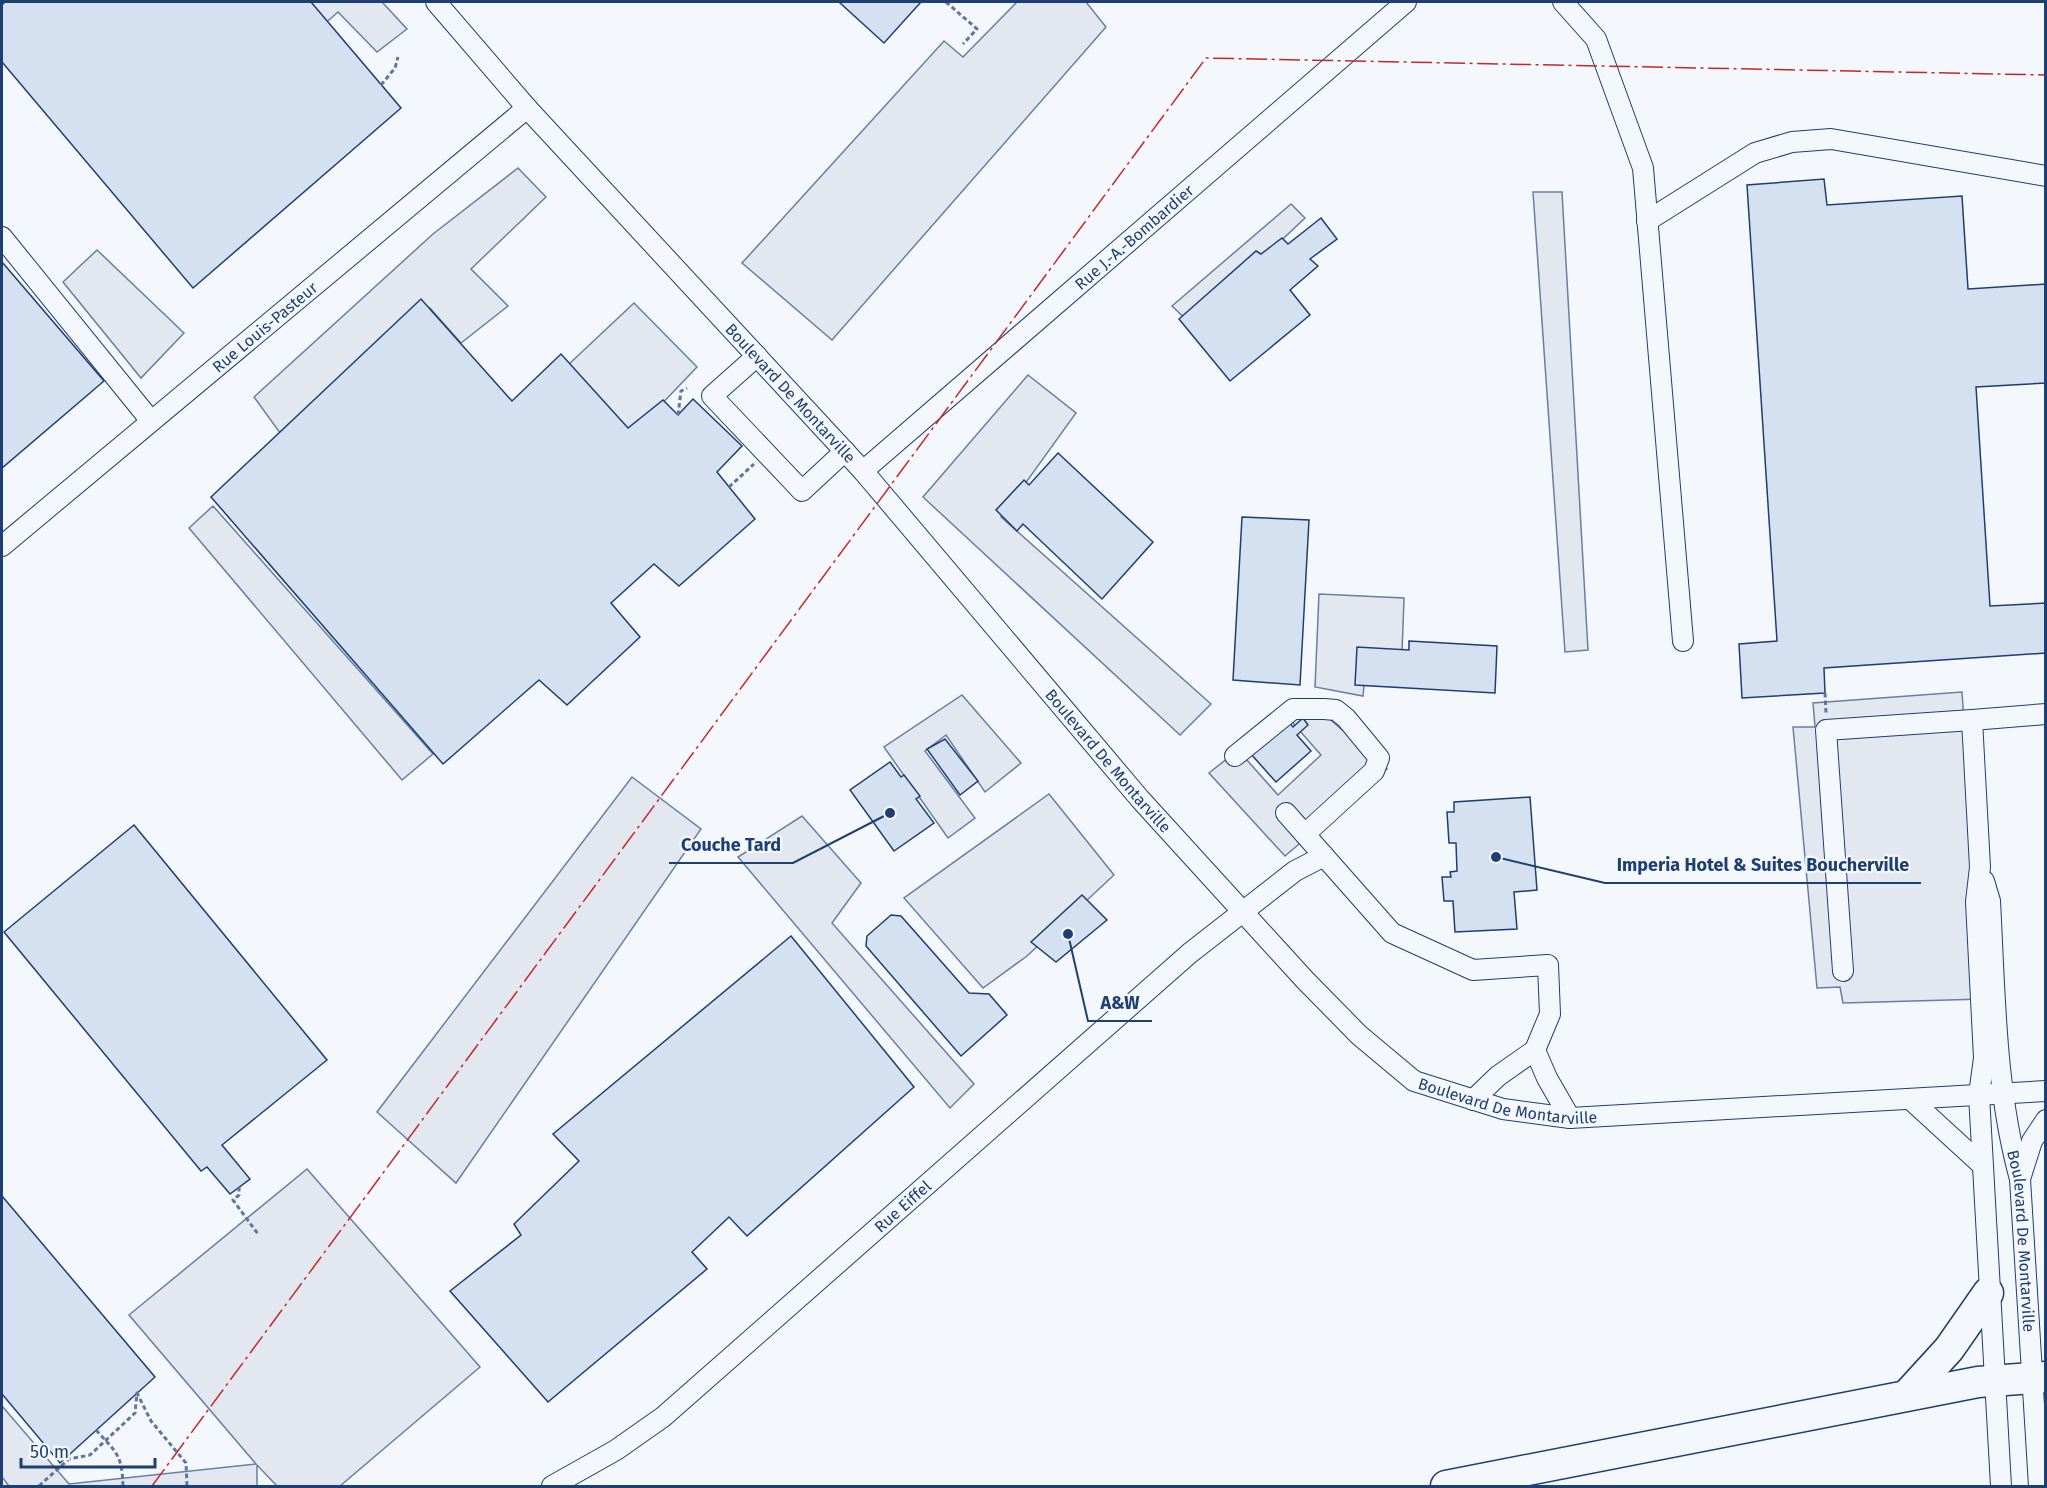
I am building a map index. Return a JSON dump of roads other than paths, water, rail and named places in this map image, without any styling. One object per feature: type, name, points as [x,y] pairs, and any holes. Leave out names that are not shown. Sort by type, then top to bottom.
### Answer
[{"type":"highway","points":[[1907,1395],[1949,1349],[1989,1293]]},
{"type":"highway","points":[[1446,1486],[1907,1395],[1995,1379],[2039,1377]]},
{"type":"street","name":"Boulevard De Montarville","points":[[436,2],[527,108],[863,471],[1140,799],[1359,1035],[1414,1081],[1503,1109],[1570,1118],[2004,1094],[2007,1134],[2020,1179],[2039,1377],[2039,1486]]},
{"type":"street","name":"Rue J.-A.-Bombardier","points":[[863,471],[1406,2]]},
{"type":"street","points":[[1563,2],[1596,39],[1643,168],[1683,641]]},
{"type":"street","name":"Rue Louis-Pasteur","points":[[2,546],[527,108]]},
{"type":"street","points":[[1647,221],[1755,153],[1792,142],[1831,139],[2046,176]]},
{"type":"street","points":[[2,237],[151,422]]},
{"type":"street","points":[[757,356],[712,396],[802,491],[844,451]]},
{"type":"street","points":[[1235,756],[1293,709],[1336,710],[1346,718],[1379,758],[1377,765],[1374,771],[1305,834]]},
{"type":"street","points":[[1843,970],[1826,730],[2046,714]]},
{"type":"street","points":[[1972,720],[1980,867],[1976,902],[1984,1058],[1979,1095]]},
{"type":"street","points":[[1286,813],[1392,933],[1473,970],[1548,965],[1550,1014],[1535,1050],[1498,1076],[1473,1100]]},
{"type":"street","name":"Rue Eiffel","points":[[552,1486],[616,1450],[683,1400],[1190,953],[1295,871],[1324,856]]},
{"type":"street","points":[[1980,867],[1990,901],[1999,1057],[2004,1094],[2046,1091]]},
{"type":"street","points":[[1535,1050],[1547,1078],[1570,1118]]},
{"type":"street","name":"Boulevard De Montarville","points":[[1979,1095],[2001,1486]]},
{"type":"street","points":[[1910,1099],[1982,1165]]},
{"type":"street","points":[[2020,1179],[2032,1141],[2046,1120]]},
{"type":"place","name":"Couche Tard","points":[[890,813]]},
{"type":"place","name":"Imperia Hotel & Suites Boucherville","points":[[1496,857]]},
{"type":"place","name":"A&W","points":[[1068,934]]}]
